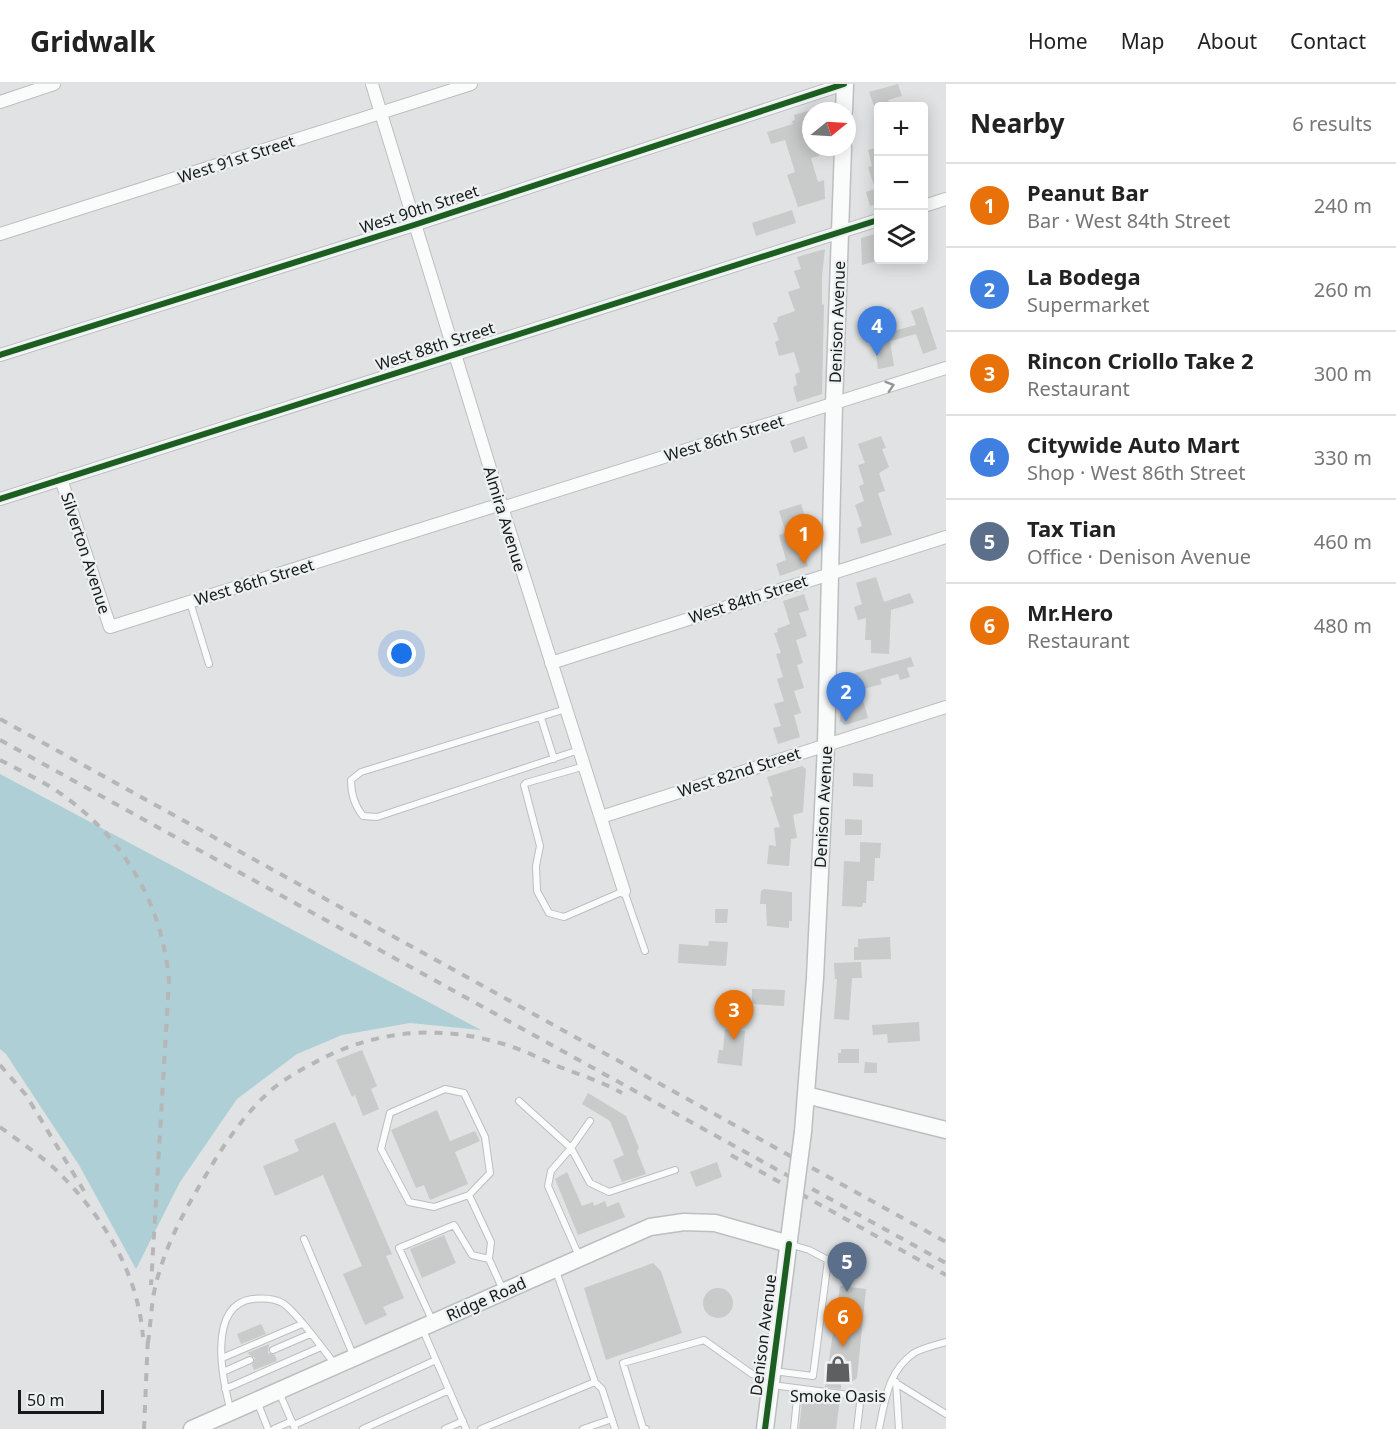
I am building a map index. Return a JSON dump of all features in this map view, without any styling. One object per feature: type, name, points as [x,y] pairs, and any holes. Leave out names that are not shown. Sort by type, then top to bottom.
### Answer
[{"type":"main road","points":[[844,84],[844,102]]},
{"type":"main road","name":"Denison Avenue","points":[[765,1429],[803,1132],[815,978],[826,745],[843,156]]},
{"type":"main road","points":[[806,1095],[946,1130]]},
{"type":"main road","name":"Ridge Road","points":[[192,1429],[650,1227],[684,1222],[716,1223],[789,1244]]},
{"type":"street","points":[[0,102],[54,84]]},
{"type":"street","name":"Almira Avenue","points":[[372,84],[501,506],[624,891]]},
{"type":"street","name":"West 91st Street","points":[[0,234],[471,84]]},
{"type":"street","name":"West 90th Street","points":[[0,355],[414,225],[844,84]]},
{"type":"street","points":[[928,205],[946,199]]},
{"type":"street","name":"West 88th Street","points":[[0,499],[874,222]]},
{"type":"street","name":"West 86th Street","points":[[110,627],[946,368]]},
{"type":"street","name":"Silverton Avenue","points":[[62,479],[110,627]]},
{"type":"street","name":"West 84th Street","points":[[551,663],[946,537]]},
{"type":"street","name":"West 82nd Street","points":[[601,817],[826,745],[945,710]]},
{"type":"lane","points":[[190,602],[209,664]]},
{"type":"lane","points":[[566,709],[362,772],[351,780],[351,792],[356,808],[363,816],[377,817],[580,750]]},
{"type":"lane","points":[[541,718],[554,759]]},
{"type":"lane","points":[[585,766],[524,785],[540,846],[536,866],[537,891],[549,913],[564,917],[624,891]]},
{"type":"lane","name":"Almira Avenue","points":[[624,891],[645,951]]},
{"type":"lane","points":[[445,1089],[464,1093],[485,1137],[490,1173],[469,1196],[435,1207],[409,1202],[381,1149],[390,1113],[445,1089]]},
{"type":"lane","points":[[519,1101],[571,1148],[590,1183],[609,1192],[675,1170]]},
{"type":"lane","points":[[579,1257],[548,1186],[551,1171],[590,1121]]},
{"type":"lane","points":[[469,1196],[491,1242],[489,1259],[503,1291]]},
{"type":"lane","points":[[466,1429],[436,1360],[427,1325],[399,1248],[454,1225],[472,1255],[489,1259]]},
{"type":"lane","points":[[304,1239],[355,1358]]},
{"type":"lane","points":[[771,1379],[813,1377],[828,1260],[809,1250],[789,1244]]},
{"type":"lane","points":[[555,1268],[595,1382],[602,1389],[615,1429]]},
{"type":"lane","points":[[231,1412],[223,1372],[223,1325],[245,1300],[260,1298],[284,1304],[337,1366]]},
{"type":"lane","points":[[222,1358],[302,1324]]},
{"type":"lane","points":[[273,1350],[310,1334]]},
{"type":"lane","points":[[646,1429],[643,1428],[623,1363],[704,1340],[752,1374],[798,1389],[856,1396],[861,1403],[857,1429]]},
{"type":"lane","points":[[879,1429],[885,1399],[895,1370],[915,1353],[946,1342]]},
{"type":"lane","points":[[225,1389],[321,1347]]},
{"type":"lane","points":[[223,1372],[250,1360]]},
{"type":"lane","points":[[274,1429],[294,1425],[436,1360]]},
{"type":"lane","points":[[895,1370],[899,1429]]},
{"type":"lane","points":[[481,1429],[595,1382]]},
{"type":"lane","points":[[896,1383],[946,1414]]},
{"type":"lane","points":[[794,1429],[798,1389]]},
{"type":"lane","points":[[363,1429],[449,1390]]},
{"type":"lane","points":[[278,1391],[294,1425]]},
{"type":"lane","points":[[256,1400],[268,1429]]},
{"type":"lane","points":[[584,1429],[612,1419]]},
{"type":"lane","points":[[445,1429],[463,1421]]},
{"type":"shaded area","points":[[0,774],[481,1030],[410,1023],[342,1035],[297,1054],[237,1099],[180,1182],[136,1269],[79,1165],[6,1054],[0,1049]]},
{"type":"building","points":[[898,84],[902,96],[888,100],[889,102],[874,102],[874,106],[869,92]]},
{"type":"building","points":[[802,113],[802,156],[819,156],[811,158],[818,182],[824,180],[825,199],[798,207],[787,175],[795,172],[785,140],[771,144],[767,132],[793,124],[794,115]]},
{"type":"building","points":[[874,148],[874,186],[868,167],[872,166],[868,150]]},
{"type":"building","points":[[874,189],[874,205],[870,206],[866,192]]},
{"type":"building","points":[[792,210],[796,223],[756,236],[752,223]]},
{"type":"building","points":[[874,234],[874,261],[862,265],[861,238]]},
{"type":"building","points":[[825,249],[822,276],[822,305],[824,304],[822,394],[797,402],[793,387],[797,385],[795,374],[800,372],[794,352],[779,356],[775,342],[779,340],[773,323],[777,322],[778,317],[795,311],[788,292],[800,288],[794,271],[801,269],[797,257]]},
{"type":"building","points":[[923,307],[937,349],[923,354],[916,334],[890,341],[894,366],[878,369],[872,329],[868,330],[864,317],[890,308],[897,330],[916,325],[911,311]]},
{"type":"building","points":[[804,436],[808,448],[794,453],[790,441]]},
{"type":"building","points":[[881,436],[886,448],[882,449],[889,467],[879,473],[885,491],[878,493],[892,535],[861,544],[857,528],[862,526],[855,505],[864,501],[859,486],[864,484],[858,465],[865,463],[858,444]]},
{"type":"building","points":[[801,504],[806,520],[799,522],[805,545],[802,546],[808,566],[780,576],[776,564],[786,560],[779,535],[786,533],[779,511]]},
{"type":"building","points":[[876,577],[884,602],[910,593],[914,603],[891,610],[889,654],[871,653],[871,640],[865,640],[866,618],[858,620],[854,607],[862,604],[856,583]]},
{"type":"building","points":[[804,594],[809,610],[799,613],[807,636],[796,640],[803,663],[797,665],[804,688],[794,691],[801,713],[794,715],[800,737],[778,744],[773,728],[781,726],[774,704],[784,701],[777,679],[783,677],[776,654],[781,653],[774,633],[778,632],[777,629],[790,624],[783,601]]},
{"type":"building","points":[[911,657],[914,666],[907,668],[910,677],[900,680],[898,674],[880,679],[882,684],[860,690],[868,718],[845,725],[840,721],[842,700],[851,698],[845,676]]},
{"type":"building","points":[[802,766],[806,769],[803,812],[793,815],[797,838],[791,839],[789,866],[767,864],[769,845],[776,846],[774,828],[780,827],[770,797],[773,796],[767,777]]},
{"type":"building","points":[[853,773],[873,774],[873,787],[853,786]]},
{"type":"building","points":[[845,819],[862,820],[862,835],[845,835]]},
{"type":"building","points":[[860,842],[881,843],[880,858],[875,858],[874,881],[867,881],[866,903],[863,903],[862,907],[842,906],[844,861],[860,862]]},
{"type":"building","points":[[764,889],[792,892],[792,921],[789,921],[789,928],[767,926],[766,904],[760,904],[761,891]]},
{"type":"building","points":[[715,909],[728,909],[727,923],[715,923]]},
{"type":"building","points":[[890,937],[891,959],[854,960],[854,947],[858,947],[858,939]]},
{"type":"building","points":[[709,941],[728,942],[726,966],[678,963],[679,944],[708,946]]},
{"type":"building","points":[[861,962],[862,978],[852,978],[849,1020],[834,1019],[837,979],[835,979],[834,963]]},
{"type":"building","points":[[752,989],[785,990],[784,1006],[752,1004]]},
{"type":"building","points":[[919,1022],[920,1041],[888,1043],[887,1034],[873,1035],[872,1025]]},
{"type":"building","points":[[725,1029],[745,1031],[742,1066],[717,1063],[719,1050],[723,1050]]},
{"type":"building","points":[[841,1049],[859,1049],[859,1063],[838,1063],[838,1053],[841,1053]]},
{"type":"building","points":[[362,1050],[377,1086],[371,1089],[379,1109],[363,1116],[355,1095],[352,1097],[336,1060]]},
{"type":"building","points":[[865,1062],[877,1063],[877,1073],[864,1073]]},
{"type":"building","points":[[588,1093],[626,1116],[639,1148],[637,1151],[646,1174],[622,1182],[613,1160],[624,1155],[610,1121],[582,1104]]},
{"type":"building","points":[[437,1110],[450,1141],[475,1131],[480,1141],[455,1152],[468,1184],[430,1200],[424,1185],[416,1188],[391,1130]]},
{"type":"building","points":[[335,1122],[392,1254],[386,1256],[404,1298],[383,1307],[387,1315],[365,1325],[343,1274],[362,1266],[323,1175],[275,1196],[263,1166],[299,1151],[294,1140]]},
{"type":"building","points":[[717,1162],[722,1177],[696,1187],[690,1172]]},
{"type":"building","points":[[567,1172],[582,1206],[593,1202],[594,1206],[605,1201],[607,1207],[619,1202],[625,1217],[578,1235],[555,1179]]},
{"type":"building","points":[[444,1235],[456,1263],[422,1278],[410,1249]]},
{"type":"building","points":[[653,1263],[661,1271],[682,1333],[606,1360],[584,1288]]},
{"type":"building","points":[[840,1286],[866,1289],[857,1378],[849,1384],[841,1383],[841,1389],[825,1387]]},
{"type":"building","points":[[718,1288],[729,1292],[733,1303],[729,1314],[718,1318],[707,1314],[703,1303],[707,1292]]},
{"type":"building","points":[[261,1324],[266,1334],[241,1344],[237,1334]]},
{"type":"building","points":[[269,1344],[268,1353],[275,1355],[277,1361],[254,1370],[252,1365],[255,1358],[247,1353]]},
{"type":"building","points":[[803,1394],[840,1399],[836,1429],[799,1429]]},
{"type":"railway","points":[[0,719],[946,1242]]},
{"type":"railway","points":[[0,740],[946,1263]]},
{"type":"railway","points":[[0,760],[57,791],[105,833],[137,877],[159,927],[169,981],[151,1285]]},
{"type":"railway","points":[[148,1343],[153,1298],[162,1264],[175,1231],[200,1185],[229,1138],[261,1100],[290,1076],[312,1064],[357,1044],[380,1038],[404,1034],[452,1034],[476,1037],[514,1047],[622,1093]]},
{"type":"railway","points":[[0,1065],[26,1095],[84,1191]]},
{"type":"railway","points":[[0,1127],[58,1172],[80,1196],[107,1232],[118,1251],[135,1292],[143,1337]]},
{"type":"railway","points":[[731,1155],[946,1275]]},
{"type":"railway","points":[[144,1429],[148,1336]]},
{"type":"cycle path","points":[[0,355],[414,225],[844,84]]},
{"type":"cycle path","points":[[0,499],[874,221]]},
{"type":"cycle path","points":[[765,1429],[789,1244]]},
{"type":"place","name":"Citywide Auto Mart","points":[[877,356]]},
{"type":"place","name":"Peanut Bar","points":[[804,564]]},
{"type":"place","name":"La Bodega","points":[[846,722]]},
{"type":"place","name":"Rincon Criollo Take 2","points":[[734,1040]]},
{"type":"place","name":"Tax Tian","points":[[847,1292]]},
{"type":"place","name":"Mr.Hero","points":[[843,1347]]},
{"type":"place","name":"Smoke Oasis","points":[[838,1369]]}]
